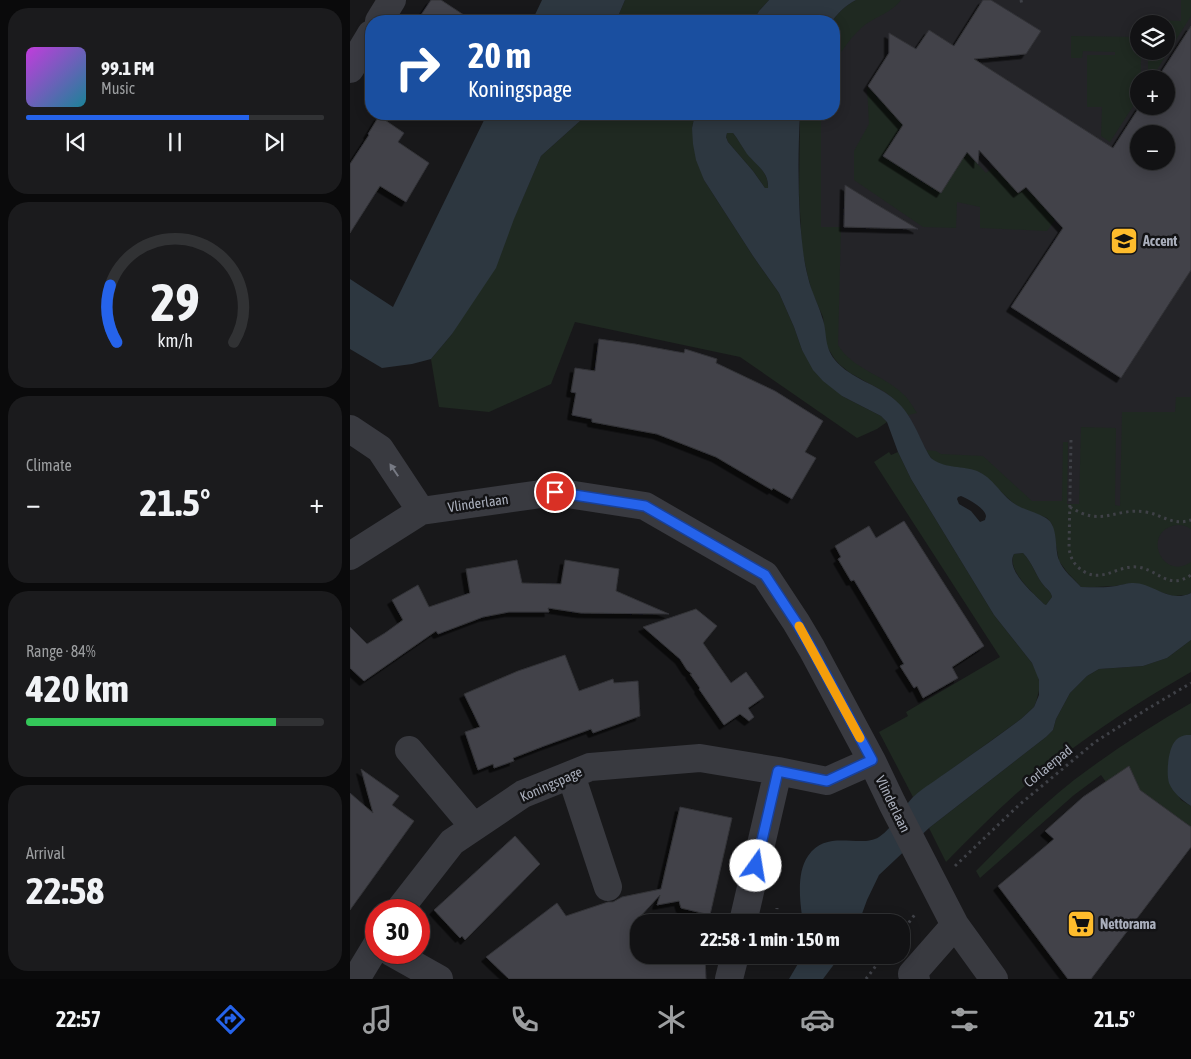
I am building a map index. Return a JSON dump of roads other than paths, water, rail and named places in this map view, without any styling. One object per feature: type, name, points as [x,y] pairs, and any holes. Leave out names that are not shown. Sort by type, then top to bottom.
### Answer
[{"type":"street","points":[[383,15],[392,0]]},
{"type":"street","points":[[350,69],[365,44]]},
{"type":"street","points":[[350,429],[380,449],[421,511]]},
{"type":"street","name":"Vlinderlaan","points":[[350,556],[421,511],[555,492],[645,506],[765,575],[812,649],[872,760],[955,925],[994,979]]},
{"type":"street","points":[[409,750],[474,827]]},
{"type":"street","name":"Koningspage","points":[[408,899],[452,842],[524,794],[590,767],[700,758],[827,781],[872,760]]},
{"type":"street","points":[[745,914],[778,771]]},
{"type":"street","points":[[571,775],[608,887]]},
{"type":"street","points":[[916,979],[912,974],[955,925]]},
{"type":"street","points":[[356,979],[365,964]]},
{"type":"street","points":[[412,964],[438,979]]},
{"type":"street","points":[[729,979],[733,964]]},
{"type":"place","name":"Accent","points":[[1124,241]]},
{"type":"place","name":"Nettorama","points":[[1081,924]]}]
